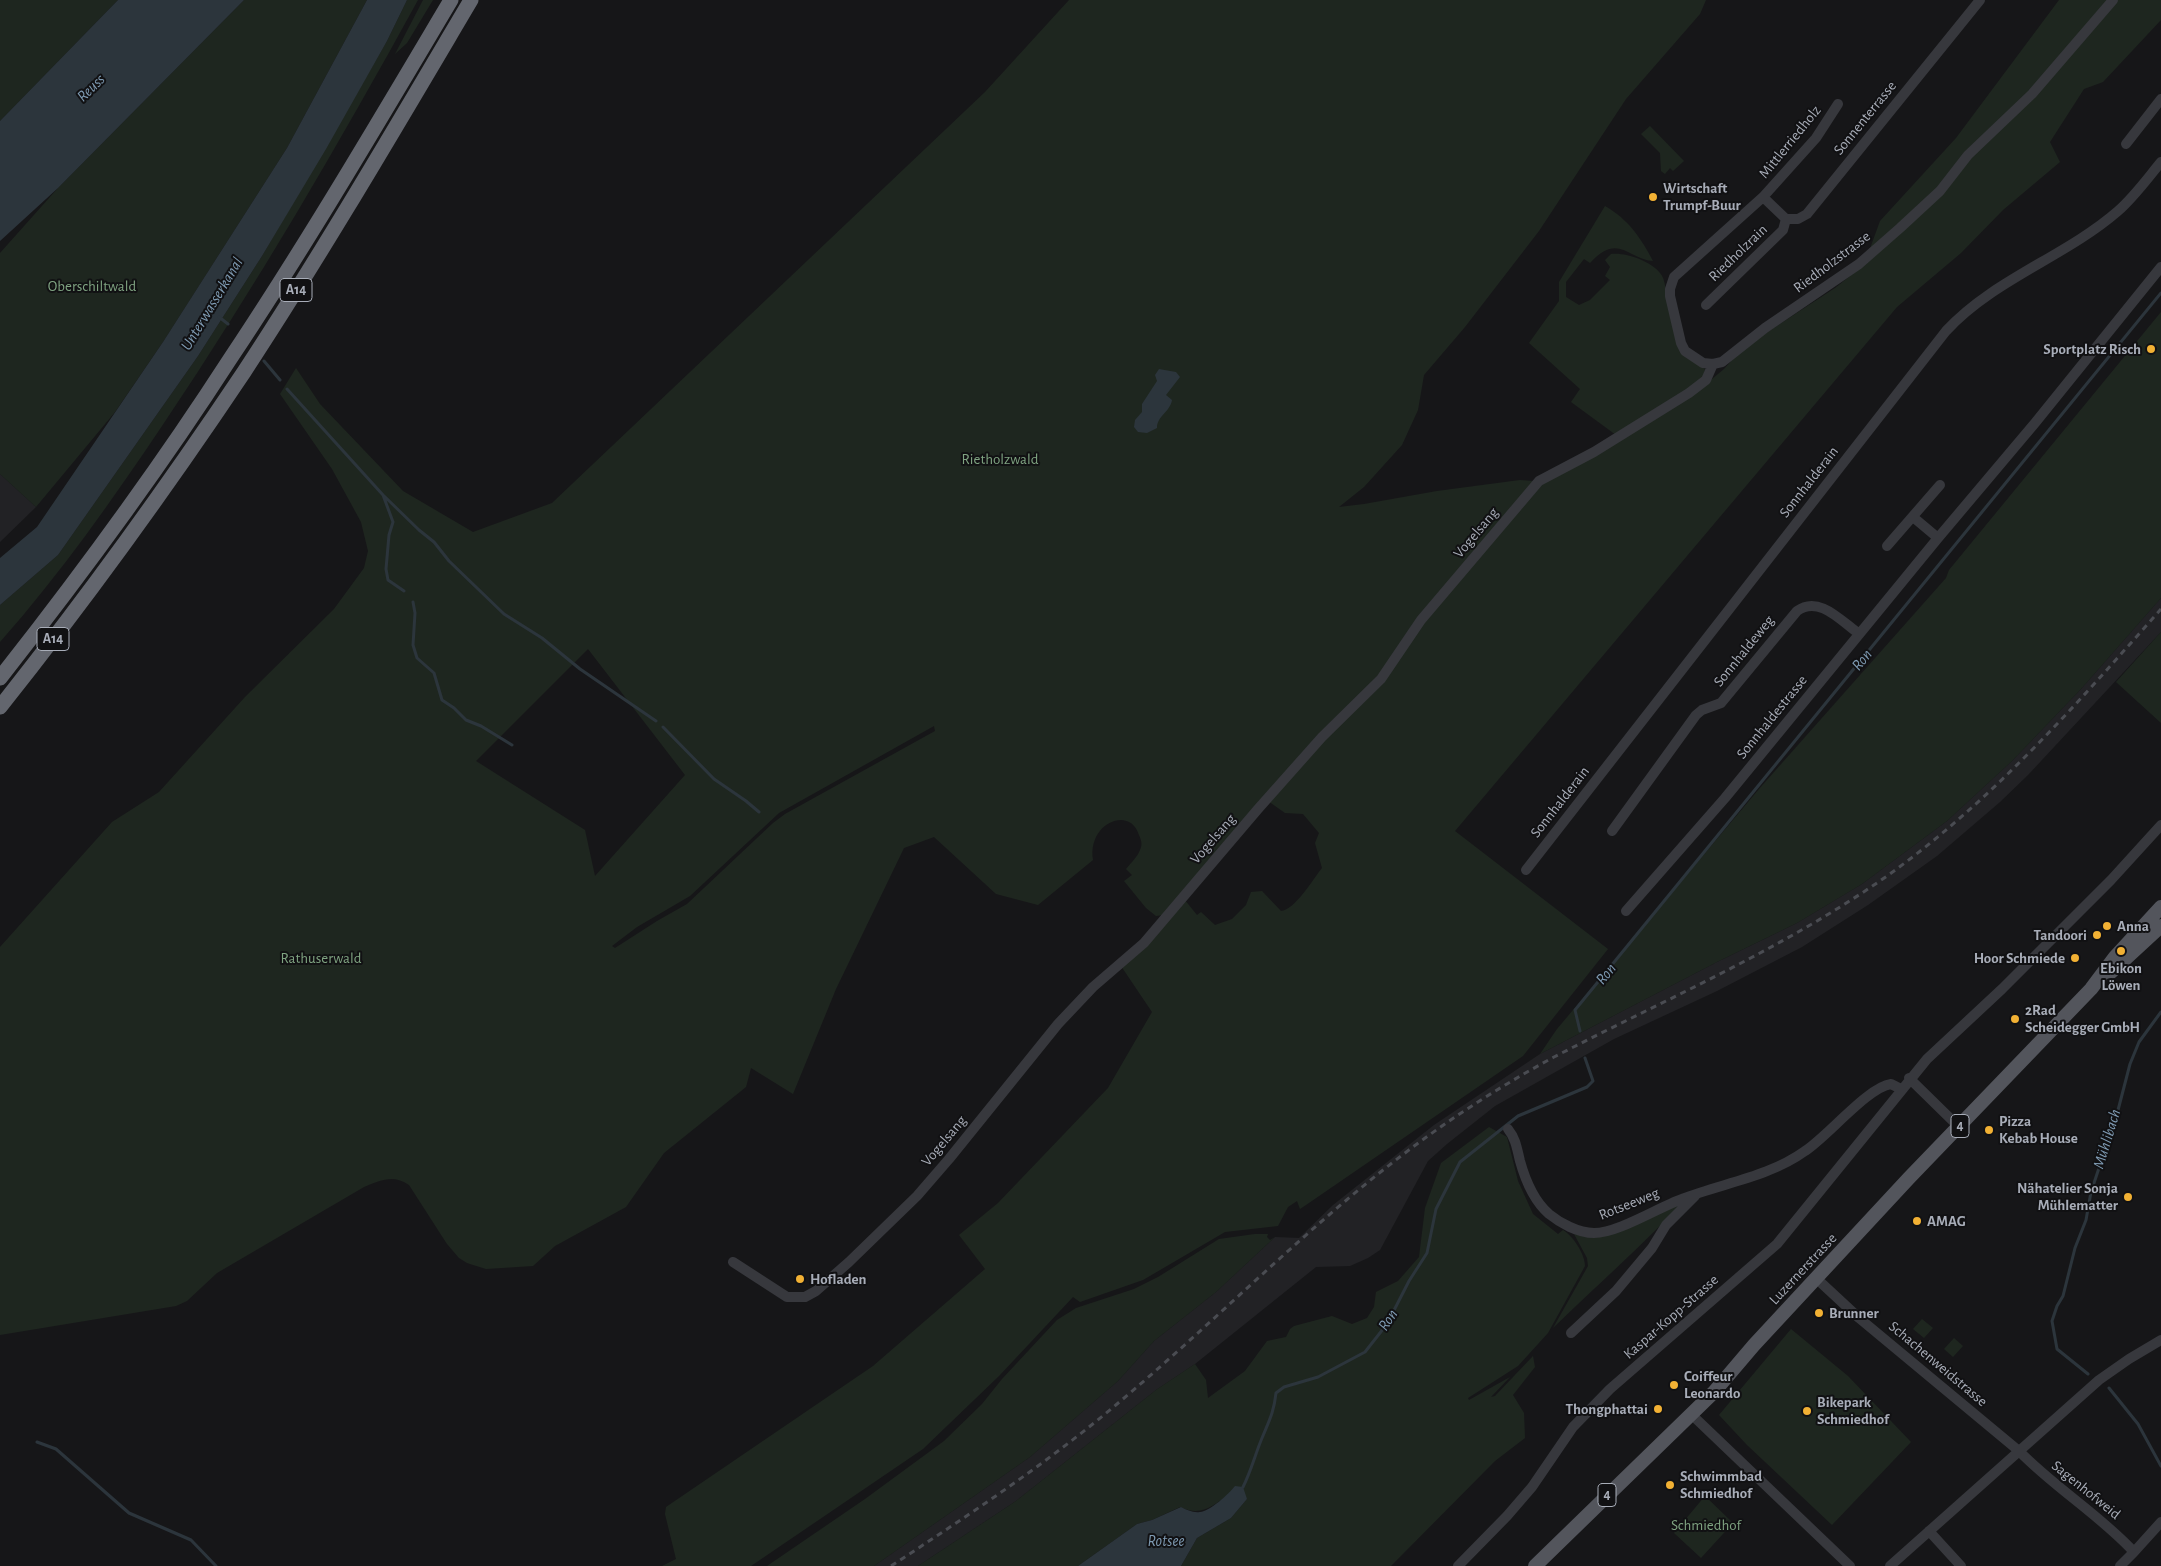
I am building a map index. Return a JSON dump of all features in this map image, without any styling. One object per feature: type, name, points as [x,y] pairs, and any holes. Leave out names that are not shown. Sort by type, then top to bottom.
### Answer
[{"type":"highway","name":"A14","points":[[0,678],[126,511],[230,360],[313,229],[451,0]]},
{"type":"highway","name":"A14","points":[[0,707],[105,570],[245,370],[326,242],[472,0]]},
{"type":"main road","name":"4","points":[[2091,989],[2115,957],[2161,907]]},
{"type":"main road","name":"4","points":[[2091,989],[2121,965],[2159,930]]},
{"type":"main road","name":"Luzernerstrasse","points":[[1535,1566],[1714,1392],[1754,1345],[2091,989]]},
{"type":"street","name":"Sonnenterrasse","points":[[1786,219],[1798,219],[1807,214],[1980,0]]},
{"type":"street","name":"Riedholzstrasse","points":[[1713,364],[1722,362],[1765,328],[1859,264],[1900,228],[1940,191],[1968,155],[2032,94],[2113,0]]},
{"type":"street","points":[[2126,144],[2161,99]]},
{"type":"street","name":"Mittlerriedholz","points":[[1763,197],[1810,145],[1838,104]]},
{"type":"street","name":"Sonnhalderain","points":[[1526,870],[1946,331],[1974,304],[2095,228],[2118,211],[2161,162]]},
{"type":"street","points":[[1713,364],[1703,363],[1692,358],[1681,343],[1670,296],[1671,283],[1684,266],[1763,197],[1786,219]]},
{"type":"street","name":"Riedholzrain","points":[[1706,305],[1783,230],[1786,219]]},
{"type":"street","name":"Sonnhaldestrasse","points":[[1626,911],[1725,798],[1858,634],[2035,423],[2161,267]]},
{"type":"street","name":"Vogelsang","points":[[733,1262],[787,1297],[805,1296],[826,1283],[843,1268],[917,1196],[1058,1024],[1093,987],[1144,943],[1310,752],[1381,679],[1422,620],[1530,491],[1544,479],[1594,452],[1689,392],[1706,380],[1713,364]]},
{"type":"street","points":[[1887,546],[1940,485]]},
{"type":"street","points":[[1913,517],[1938,538]]},
{"type":"street","name":"Sonnhaldeweg","points":[[1612,831],[1696,715],[1702,710],[1721,703],[1797,611],[1810,605],[1821,606],[1858,634]]},
{"type":"street","name":"Kaspar-Kopp-Strasse","points":[[1458,1566],[1507,1516],[1532,1487],[1573,1428],[1610,1389],[1777,1244],[1909,1078],[2111,880],[2161,825]]},
{"type":"street","points":[[1909,1078],[1959,1127]]},
{"type":"street","name":"Rotseeweg","points":[[1508,1129],[1515,1142],[1526,1177],[1539,1202],[1558,1221],[1582,1231],[1593,1233],[1615,1228],[1682,1198],[1784,1164],[1818,1142],[1875,1091],[1892,1084],[1901,1089]]},
{"type":"street","name":"Rotseeweg","points":[[1571,1333],[1616,1291],[1652,1248],[1666,1225],[1697,1194]]},
{"type":"street","name":"Schachenweidstrasse","points":[[1817,1279],[1859,1318],[2019,1451]]},
{"type":"street","points":[[1890,1566],[2099,1380],[2161,1340]]},
{"type":"street","points":[[1691,1414],[1850,1566]]},
{"type":"street","name":"Sagenhofweid","points":[[2019,1451],[2038,1471],[2120,1537],[2134,1552]]},
{"type":"street","points":[[2120,1566],[2161,1522]]},
{"type":"street","points":[[1930,1531],[1960,1566]]},
{"type":"shaded area","points":[[0,474],[36,507],[0,542]]},
{"type":"shaded area","points":[[2161,598],[2161,632],[2028,775],[2000,802],[1937,856],[1868,905],[1802,947],[1717,991],[1614,1039],[1495,1106],[1428,1161],[1380,1250],[1350,1266],[1316,1267],[1195,1364],[1156,1390],[1016,1501],[918,1566],[874,1566],[1030,1457],[1118,1381],[1154,1341],[1216,1292],[1275,1237],[1299,1238],[1333,1205],[1434,1125],[1540,1054],[1717,962],[1797,923],[1862,884],[1947,821],[2012,761],[2081,689]]},
{"type":"green space","points":[[0,0],[118,0],[0,121]]},
{"type":"green space","name":"Oberschiltwald","points":[[244,0],[367,0],[287,148],[163,342],[115,412],[36,507],[0,474],[0,253],[58,188]]},
{"type":"green space","points":[[407,0],[418,0],[358,108],[264,267],[164,423],[106,507],[44,589],[0,642],[0,605],[58,555],[198,356],[262,256],[387,41]]},
{"type":"green space","points":[[423,0],[433,0],[407,43],[395,54]]},
{"type":"green space","points":[[1069,0],[1706,0],[1700,14],[1626,99],[1539,231],[1465,327],[1424,375],[1418,410],[1402,445],[1364,487],[1339,507],[1437,491],[1520,480],[1534,481],[1396,655],[1163,915],[1156,916],[1146,908],[1124,881],[1132,875],[1126,869],[1138,855],[1142,844],[1134,826],[1127,821],[1110,822],[1103,828],[1096,836],[1093,847],[1093,860],[1038,905],[996,894],[934,837],[904,848],[836,989],[793,1094],[751,1068],[746,1087],[664,1153],[626,1207],[555,1246],[533,1266],[486,1269],[467,1263],[459,1258],[447,1244],[409,1185],[398,1180],[387,1179],[364,1187],[217,1273],[187,1301],[176,1306],[0,1335],[0,947],[112,822],[159,792],[245,697],[334,609],[364,568],[368,551],[361,522],[332,469],[280,394],[296,368],[320,404],[403,491],[473,532],[552,503],[985,92]],"holes":[[[588,649],[685,775],[595,876],[585,830],[476,761]],[[934,726],[935,731],[785,814],[687,904],[615,948],[612,946],[637,927],[690,896],[779,813]]]},
{"type":"green space","points":[[2059,0],[2161,0],[2161,20],[2103,82],[2084,89],[2050,142],[2060,162],[2003,210],[1961,253],[1897,307],[1455,831],[1608,949],[1523,1056],[1300,1209],[1297,1201],[1288,1207],[1278,1226],[1225,1232],[1143,1280],[1080,1302],[1073,1297],[999,1376],[923,1449],[751,1566],[662,1566],[676,1559],[665,1514],[666,1507],[873,1366],[985,1269],[959,1235],[998,1203],[1108,1088],[1152,1012],[1121,966],[1184,899],[1197,915],[1201,912],[1215,925],[1232,919],[1246,905],[1251,892],[1262,891],[1281,911],[1298,900],[1322,868],[1315,843],[1319,833],[1303,814],[1285,813],[1268,801],[1332,731],[1533,490],[1700,389],[1724,369],[1743,348],[1835,288],[1864,265],[1880,221],[1956,138]]},
{"type":"green space","points":[[1650,126],[1684,161],[1673,171],[1670,168],[1665,174],[1661,171],[1660,153],[1641,134]]},
{"type":"green space","points":[[1605,206],[1627,223],[1644,245],[1653,261],[1616,248],[1608,249],[1590,263],[1584,259],[1566,282],[1566,297],[1579,305],[1590,300],[1610,280],[1605,276],[1610,267],[1605,260],[1611,254],[1623,254],[1644,261],[1656,269],[1663,279],[1667,299],[1686,357],[1705,369],[1703,379],[1616,435],[1571,402],[1580,389],[1529,343],[1559,301],[1559,282]]},
{"type":"green space","points":[[2161,312],[2161,598],[2081,689],[2012,761],[1947,821],[1862,884],[1797,923],[1717,962],[1540,1054],[1557,1029],[1759,789],[1946,578],[1949,570]]},
{"type":"green space","points":[[2161,632],[2161,723],[2116,682]]},
{"type":"green space","points":[[1489,1127],[1507,1137],[1518,1181],[1533,1214],[1558,1234],[1563,1230],[1571,1236],[1581,1251],[1585,1266],[1548,1333],[1518,1366],[1468,1398],[1469,1400],[1510,1377],[1491,1397],[1495,1396],[1533,1356],[1535,1367],[1513,1395],[1524,1413],[1525,1438],[1495,1461],[1391,1566],[1181,1566],[1197,1538],[1231,1518],[1247,1499],[1229,1495],[1206,1509],[1194,1511],[1180,1507],[1152,1520],[1137,1524],[1078,1566],[918,1566],[1016,1501],[1156,1390],[1195,1364],[1206,1380],[1208,1398],[1245,1371],[1267,1341],[1286,1337],[1294,1326],[1332,1316],[1352,1324],[1367,1318],[1374,1307],[1376,1292],[1398,1281],[1419,1257],[1425,1208],[1441,1163]]},
{"type":"green space","points":[[1686,1199],[1553,1328],[1588,1266],[1587,1258],[1574,1234],[1588,1237]]},
{"type":"green space","points":[[1268,1234],[1267,1237],[1270,1240],[1275,1237],[1216,1292],[1154,1341],[1118,1381],[1030,1457],[874,1566],[767,1566],[865,1499],[944,1441],[982,1404],[1002,1379],[1057,1320],[1076,1308],[1134,1289],[1158,1277],[1219,1239]]},
{"type":"green space","points":[[1922,1319],[1933,1328],[1924,1338],[1913,1329]]},
{"type":"green space","points":[[1791,1329],[1848,1376],[1911,1442],[1832,1525],[1747,1445],[1719,1415]]},
{"type":"green space","points":[[1954,1338],[1963,1346],[1953,1357],[1944,1349]]},
{"type":"green space","name":"Schmiedhof","points":[[1705,1496],[1733,1523],[1701,1558],[1674,1533]]},
{"type":"water","name":"Reuss","points":[[118,0],[244,0],[58,188],[0,241],[0,121]]},
{"type":"water","name":"Unterwasserkanal","points":[[367,0],[407,0],[387,41],[326,149],[262,256],[198,356],[58,555],[0,605],[0,558],[37,527],[163,342],[287,148]]},
{"type":"water","points":[[1159,369],[1176,372],[1180,377],[1166,395],[1172,400],[1171,404],[1159,420],[1157,428],[1147,433],[1138,432],[1134,427],[1135,420],[1142,412],[1142,404],[1157,381],[1155,375]]},
{"type":"water","name":"Rotsee","points":[[1235,1486],[1243,1487],[1247,1499],[1231,1518],[1197,1538],[1181,1566],[1078,1566],[1137,1524],[1152,1520],[1181,1507],[1195,1512],[1204,1511],[1219,1502]]},
{"type":"waterway","name":"Ron","points":[[1580,1031],[1575,1010],[2161,293]]},
{"type":"waterway","name":"Unterwasserkanal","points":[[219,317],[228,324]]},
{"type":"waterway","points":[[264,361],[280,380]]},
{"type":"waterway","points":[[287,389],[383,495],[434,542],[449,561],[504,614],[542,638],[580,669],[656,721]]},
{"type":"waterway","points":[[383,495],[393,522],[389,535],[386,569],[388,580],[404,591]]},
{"type":"waterway","points":[[413,602],[415,613],[413,645],[417,658],[434,673],[442,700],[454,708],[466,720],[481,726],[512,745]]},
{"type":"waterway","points":[[663,727],[714,779],[759,812]]},
{"type":"waterway","name":"Mühlibach","points":[[2088,1374],[2057,1349],[2052,1321],[2063,1296],[2075,1248],[2086,1220],[2091,1192],[2117,1114],[2130,1064],[2139,1042],[2161,1012]]},
{"type":"waterway","name":"Ron","points":[[1243,1487],[1271,1416],[1276,1393],[1284,1387],[1318,1377],[1365,1352],[1387,1324],[1409,1281],[1427,1253],[1436,1209],[1460,1162],[1518,1116],[1587,1087],[1593,1081],[1585,1058]]},
{"type":"waterway","name":"Mühlibach","points":[[2109,1388],[2138,1424],[2161,1466]]},
{"type":"waterway","points":[[37,1442],[56,1449],[129,1513],[191,1540],[216,1566]]},
{"type":"railway","points":[[891,1566],[1007,1488],[1090,1426],[1152,1374],[1356,1192],[1411,1148],[1451,1120],[1554,1057],[1724,972],[1807,927],[1887,876],[1925,847],[1997,784],[2065,716],[2161,609]]},
{"type":"place","name":"Wirtschaft Trumpf-Buur","points":[[1653,197]]},
{"type":"place","name":"Sportplatz Risch","points":[[2151,349]]},
{"type":"place","name":"Anna","points":[[2107,926]]},
{"type":"place","name":"Tandoori","points":[[2097,935]]},
{"type":"place","name":"Ebikon Löwen","points":[[2121,951]]},
{"type":"place","name":"Hoor Schmiede","points":[[2075,958]]},
{"type":"place","name":"2Rad Scheidegger GmbH","points":[[2015,1019]]},
{"type":"place","name":"Pizza Kebab House","points":[[1989,1130]]},
{"type":"place","name":"Nähatelier Sonja Mühlematter","points":[[2128,1197]]},
{"type":"place","name":"AMAG","points":[[1917,1221]]},
{"type":"place","name":"Hofladen","points":[[800,1279]]},
{"type":"place","name":"Brunner","points":[[1819,1313]]},
{"type":"place","name":"Coiffeur Leonardo","points":[[1674,1385]]},
{"type":"place","name":"Thongphattai","points":[[1658,1409]]},
{"type":"place","name":"Bikepark Schmiedhof","points":[[1807,1411]]},
{"type":"place","name":"Schwimmbad Schmiedhof","points":[[1670,1485]]},
{"type":"park label","name":"Rietholzwald","points":[[1000,459]]},
{"type":"park label","name":"Rathuserwald","points":[[321,958]]}]
